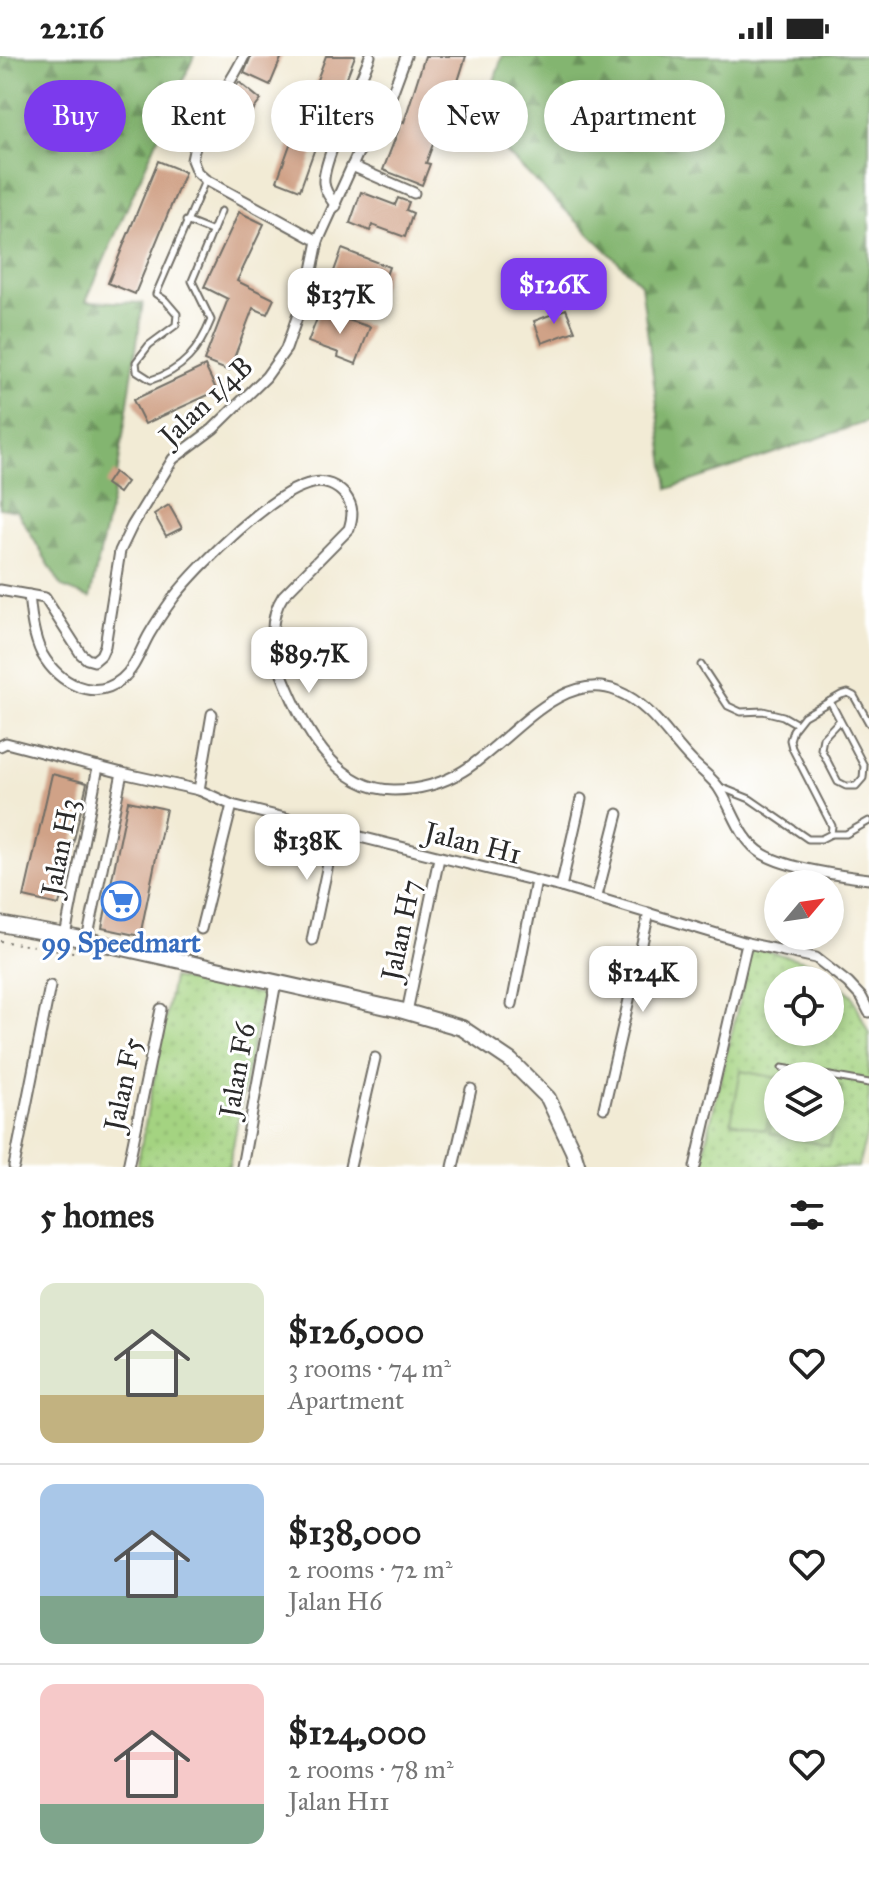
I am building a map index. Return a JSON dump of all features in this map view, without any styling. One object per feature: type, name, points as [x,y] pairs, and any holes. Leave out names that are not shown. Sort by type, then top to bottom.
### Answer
[{"type":"main road","points":[[0,922],[407,1012],[462,1028],[511,1061],[548,1098],[578,1167]]},
{"type":"street","points":[[244,56],[235,76],[203,121],[192,160],[197,172],[206,180],[318,241]]},
{"type":"street","points":[[336,206],[324,187],[328,159],[370,56]]},
{"type":"street","name":"Jalan 1/4B","points":[[0,590],[45,598],[74,645],[87,659],[94,661],[101,655],[120,551],[132,526],[173,459],[213,429],[266,377],[286,349],[310,280],[318,241],[361,148],[382,121],[406,56]]},
{"type":"street","points":[[352,166],[414,193]]},
{"type":"street","points":[[310,280],[367,304]]},
{"type":"street","points":[[29,595],[33,627],[42,653],[56,673],[75,687],[95,691],[110,686],[122,679],[134,665],[150,633],[174,597],[212,553],[292,491],[311,483],[324,482],[339,489],[350,502],[353,515],[349,529],[283,596],[275,608],[271,624],[280,670],[291,698],[332,763],[378,790],[410,790],[437,784],[498,747],[549,702],[567,691],[585,687],[613,689],[637,701],[653,714],[676,745],[719,786],[748,842],[765,855],[807,868],[869,879]]},
{"type":"street","points":[[199,790],[212,714]]},
{"type":"street","name":"Jalan H1","points":[[0,746],[6,743],[199,790],[232,805],[597,896],[747,943],[816,958],[866,996],[869,1012]]},
{"type":"street","name":"Jalan H3","points":[[65,936],[98,767]]},
{"type":"street","name":"Jalan H3","points":[[87,940],[122,773]]},
{"type":"street","points":[[561,887],[581,799]]},
{"type":"street","points":[[201,929],[232,805]]},
{"type":"street","points":[[597,896],[618,814]]},
{"type":"street","points":[[312,940],[335,831]]},
{"type":"street","name":"Jalan H7","points":[[407,1012],[439,858]]},
{"type":"street","points":[[512,1004],[536,881]]},
{"type":"street","points":[[604,1108],[649,913]]},
{"type":"street","points":[[695,1167],[747,943]]},
{"type":"street","name":"Jalan F6","points":[[242,1167],[276,982]]},
{"type":"street","points":[[14,1167],[50,986]]},
{"type":"street","name":"Jalan F5","points":[[128,1167],[161,1009]]},
{"type":"street","points":[[354,1166],[375,1058]]},
{"type":"street","points":[[453,1167],[471,1089]]},
{"type":"lane","points":[[206,180],[201,185],[156,294],[177,314],[176,325],[149,345],[136,362],[137,371],[151,380],[186,363],[208,329],[211,320],[192,281],[221,211]]},
{"type":"lane","points":[[186,221],[211,231]]},
{"type":"lane","points":[[701,665],[728,706],[741,712],[773,714],[797,724]]},
{"type":"lane","points":[[831,834],[832,826],[825,809],[790,740],[804,716],[848,693],[854,696],[869,723]]},
{"type":"lane","points":[[830,701],[840,720],[864,766],[863,778],[856,786],[838,782],[821,749],[823,738],[840,720]]},
{"type":"lane","points":[[719,786],[750,799],[808,839],[846,834],[869,821]]},
{"type":"lane","points":[[844,1079],[869,1083]]},
{"type":"green space","points":[[0,56],[194,56],[183,80],[142,80],[142,152],[152,152],[86,301],[143,303],[117,476],[90,598],[62,587],[17,511],[0,508]]},
{"type":"green space","points":[[502,56],[869,56],[869,421],[668,489],[641,284],[506,152],[528,152],[528,80],[495,80]]},
{"type":"green space","points":[[752,947],[816,966],[764,966],[764,1046],[844,1046],[844,989],[852,995],[869,1034],[869,1126],[858,1167],[700,1167]]},
{"type":"green space","points":[[173,978],[262,995],[229,1167],[137,1167]]},
{"type":"green space","points":[[741,1071],[764,1075],[764,1130],[731,1122]]},
{"type":"building","points":[[251,56],[282,56],[270,85],[244,73]]},
{"type":"building","points":[[326,56],[355,56],[346,80],[317,80]]},
{"type":"building","points":[[425,56],[466,56],[458,80],[418,80],[418,152],[430,152],[426,163],[430,164],[422,185],[383,170],[390,152],[402,152],[404,122]]},
{"type":"building","points":[[287,152],[314,152],[300,190],[277,181]]},
{"type":"building","points":[[158,161],[185,172],[135,294],[108,283]]},
{"type":"building","points":[[361,192],[395,205],[398,198],[409,202],[406,210],[413,213],[405,237],[372,225],[370,231],[350,223]]},
{"type":"building","points":[[239,212],[264,224],[237,281],[274,299],[267,314],[253,308],[229,371],[204,361],[228,299],[204,287]]},
{"type":"building","points":[[342,249],[389,267],[376,303],[355,291],[357,286],[332,277]]},
{"type":"building","points":[[566,309],[575,331],[542,343],[534,321]]},
{"type":"building","points":[[320,311],[370,327],[356,364],[338,357],[339,353],[308,342]]},
{"type":"building","points":[[205,366],[217,391],[145,424],[133,400]]},
{"type":"building","points":[[114,472],[127,482],[119,493],[106,484]]},
{"type":"building","points":[[169,505],[182,528],[166,536],[154,514]]},
{"type":"building","points":[[52,774],[87,783],[59,905],[24,897]]},
{"type":"building","points":[[128,801],[166,809],[140,936],[102,928]]},
{"type":"place","name":"99 Speedmart","points":[[121,901]]}]
